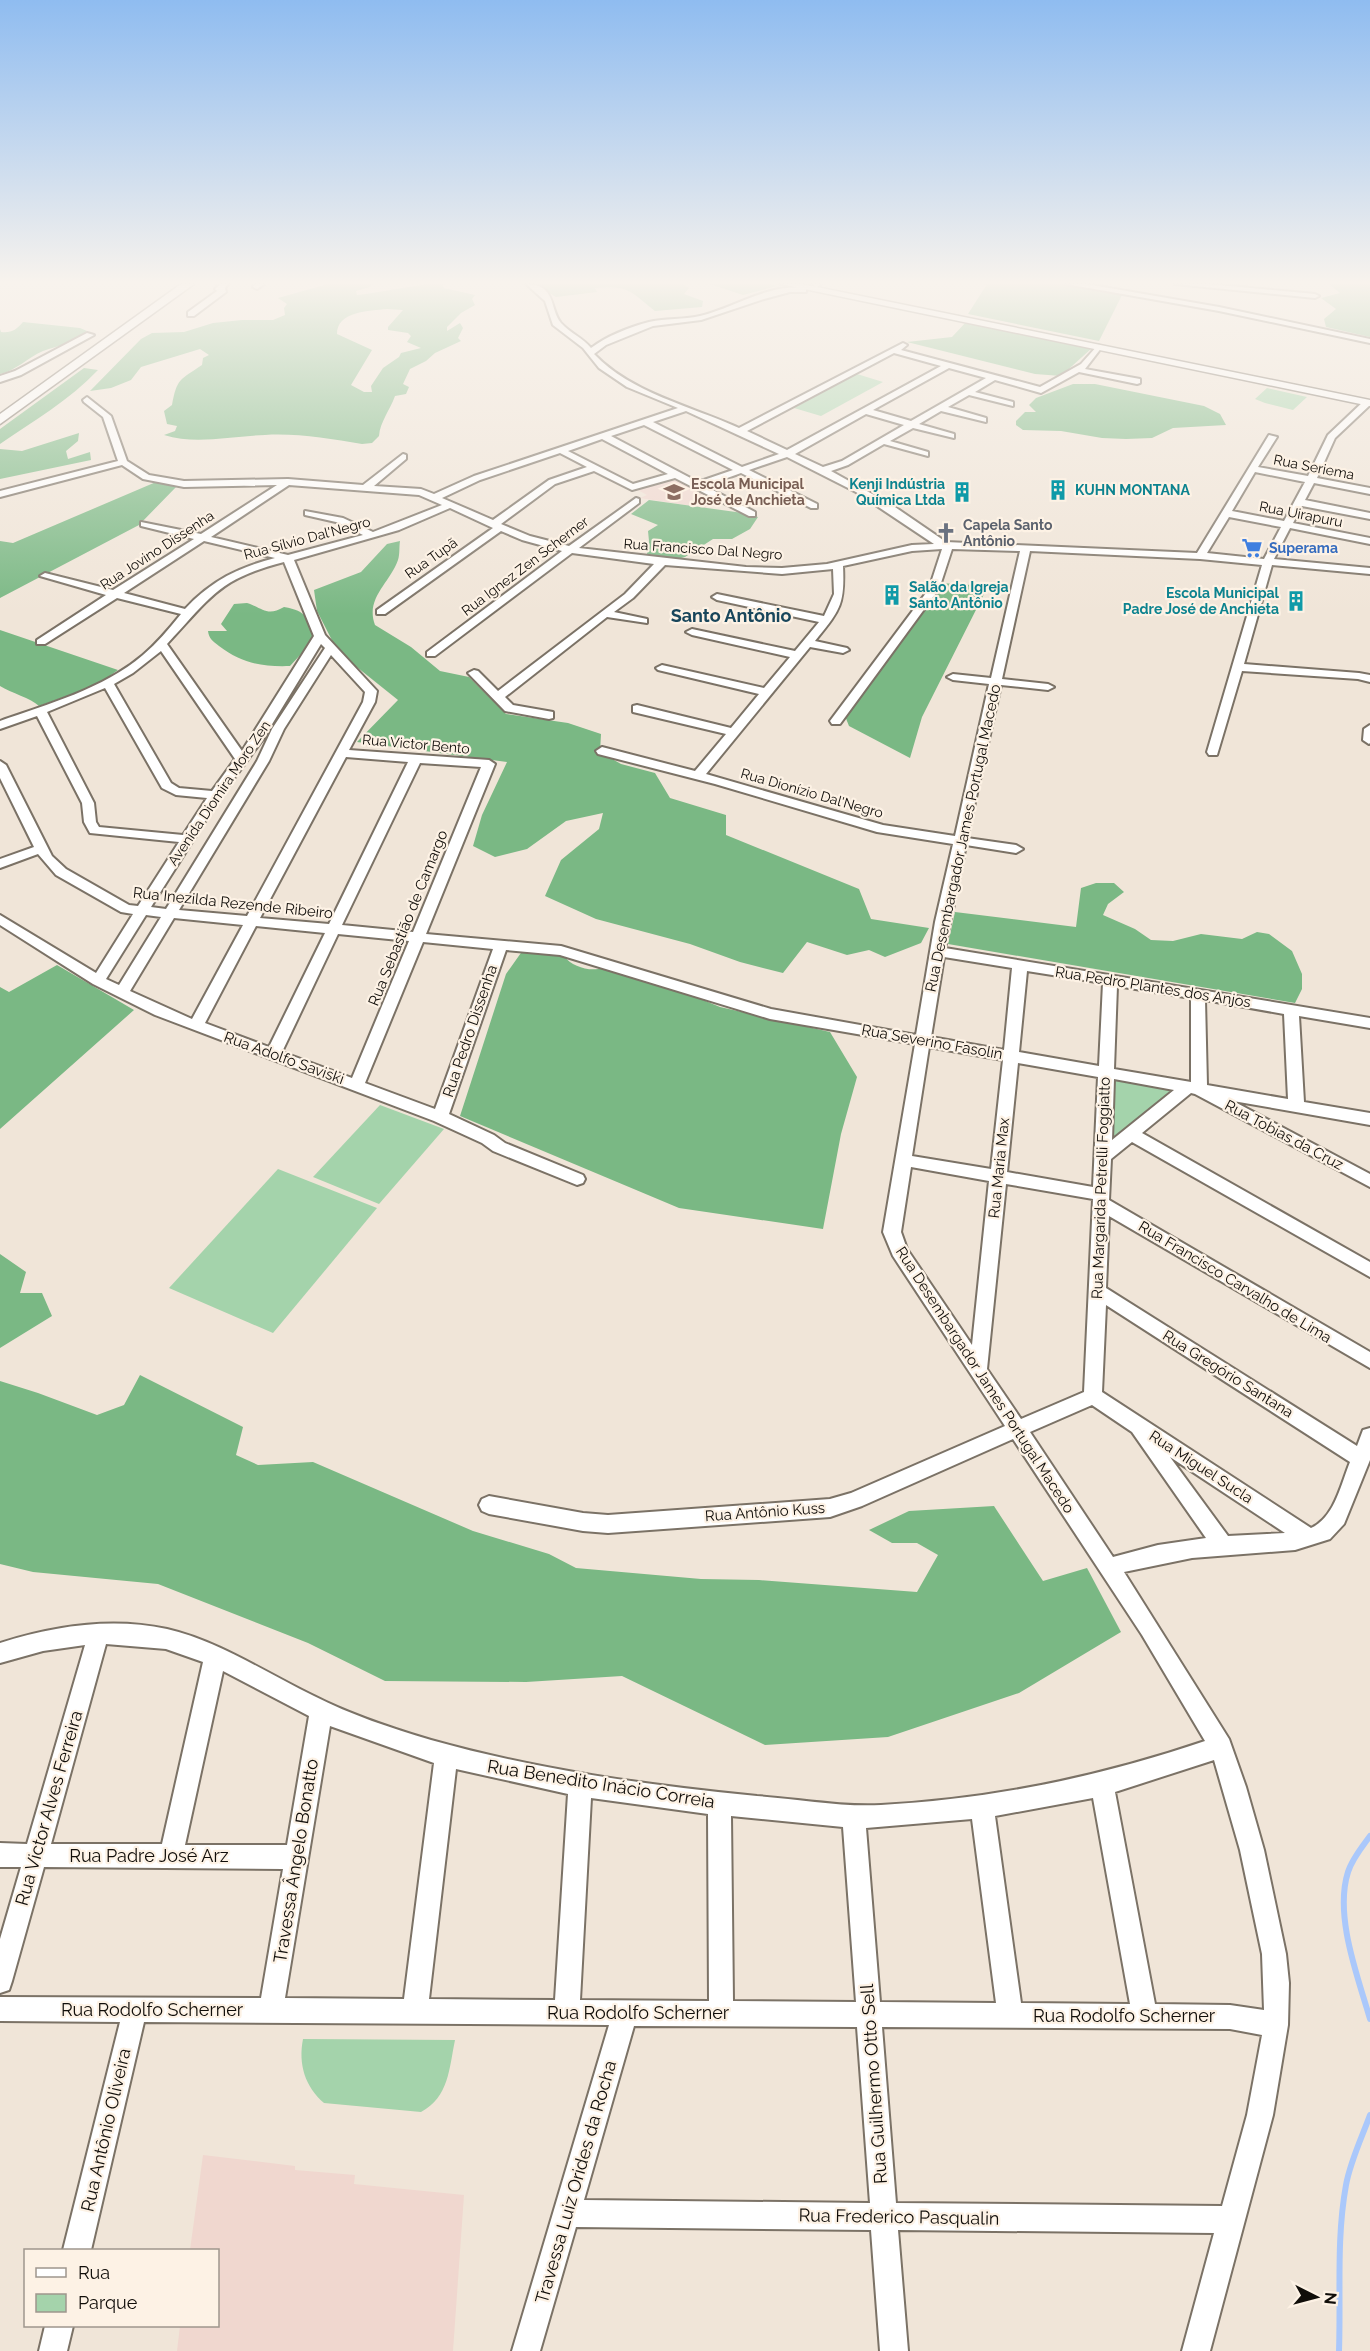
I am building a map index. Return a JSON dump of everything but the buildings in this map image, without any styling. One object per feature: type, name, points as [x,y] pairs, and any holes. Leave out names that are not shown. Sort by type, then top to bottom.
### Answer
[{"type":"highway","points":[[0,408],[20,394]]},
{"type":"highway","points":[[0,420],[37,394]]},
{"type":"main road","points":[[1328,394],[1369,402]]},
{"type":"main road","points":[[1328,394],[1369,402]]},
{"type":"street","points":[[651,394],[687,408],[822,471],[897,512],[945,545],[934,589],[836,721]]},
{"type":"street","points":[[739,432],[811,394]]},
{"type":"street","points":[[698,485],[788,454],[897,394]]},
{"type":"street","points":[[822,471],[845,463],[964,394]]},
{"type":"street","points":[[973,394],[1010,404]]},
{"type":"street","points":[[2,494],[123,462],[107,416],[87,400]]},
{"type":"street","points":[[1213,752],[1268,561],[1324,456],[1329,440],[1369,402]]},
{"type":"street","points":[[436,497],[471,480],[687,408]]},
{"type":"street","points":[[940,408],[983,420]]},
{"type":"street","points":[[866,411],[951,436]]},
{"type":"street","points":[[645,422],[814,506]]},
{"type":"street","points":[[603,436],[752,514]]},
{"type":"street","points":[[1200,556],[1272,437]]},
{"type":"street","points":[[882,441],[925,454]]},
{"type":"street","points":[[560,450],[632,487],[677,474]]},
{"type":"street","points":[[364,489],[403,457]]},
{"type":"street","name":"Rua Francisco Dal Negro","points":[[123,462],[146,477],[169,482],[200,484],[288,482],[412,491],[436,497],[496,527],[570,550],[662,562],[763,571],[798,570],[901,550],[945,545],[1200,556],[1370,571]]},
{"type":"street","name":"Rua Tupã","points":[[381,612],[496,527],[552,482],[594,468]]},
{"type":"street","name":"Rua Seriema","points":[[1253,469],[1370,491]]},
{"type":"street","name":"Rua Jovino Dissenha","points":[[41,642],[288,482]]},
{"type":"street","points":[[2,494],[15,504]]},
{"type":"street","name":"Rua Ignez Zen Scherner","points":[[431,654],[636,501]]},
{"type":"street","points":[[1299,502],[1370,516]]},
{"type":"street","name":"Rua Sílvio Dal'Negro","points":[[0,725],[107,682],[137,665],[161,643],[207,592],[230,577],[250,568],[372,536],[417,521],[451,504]]},
{"type":"street","points":[[308,513],[339,520],[372,536]]},
{"type":"street","name":"Rua Uirapuru","points":[[1226,513],[1370,541]]},
{"type":"street","points":[[145,524],[288,558],[320,636],[371,691],[369,702],[195,1027]]},
{"type":"street","name":"Rua Desembargador James Portugal Macedo","points":[[1026,547],[937,951],[892,1223],[894,1241],[1016,1430],[1149,1628],[1221,1747],[1235,1787],[1252,1850],[1277,1983],[1276,2025],[1260,2115],[1196,2351]]},
{"type":"street","points":[[498,697],[605,612],[635,592],[662,562]]},
{"type":"street","points":[[698,776],[826,620],[838,601],[838,564]]},
{"type":"street","points":[[45,576],[188,613]]},
{"type":"street","points":[[717,597],[826,620]]},
{"type":"street","points":[[605,612],[643,621]]},
{"type":"street","points":[[692,632],[797,655]]},
{"type":"street","name":"Avenida Diomira Moro Zen","points":[[98,981],[215,795],[242,760],[320,636]]},
{"type":"street","points":[[807,642],[843,650]]},
{"type":"street","points":[[161,643],[242,760],[263,761]]},
{"type":"street","name":"Avenida Diomira Moro Zen","points":[[121,993],[263,761],[278,729],[330,648]]},
{"type":"street","points":[[1237,667],[1359,675],[1370,679]]},
{"type":"street","points":[[662,668],[767,692]]},
{"type":"street","points":[[474,673],[514,711],[549,715]]},
{"type":"street","points":[[953,677],[1048,687]]},
{"type":"street","points":[[107,682],[166,785],[176,791],[215,795]]},
{"type":"street","points":[[637,709],[734,732]]},
{"type":"street","points":[[40,710],[88,802],[90,822],[95,830],[187,839]]},
{"type":"street","name":"Rua Dionízio Dal'Negro","points":[[602,751],[698,776],[870,827],[1016,849]]},
{"type":"street","name":"Rua Victor Bento","points":[[342,753],[489,764]]},
{"type":"street","points":[[273,1054],[416,759]]},
{"type":"street","name":"Rua Sebastião de Camargo","points":[[357,1084],[489,764]]},
{"type":"street","name":"Rua Inezilda Rezende Ribeiro","points":[[0,765],[40,849],[53,866],[116,905],[141,912],[501,945]]},
{"type":"street","points":[[0,864],[40,849]]},
{"type":"street","name":"Rua Adolfo Saviski","points":[[0,919],[98,981],[195,1027],[357,1084],[440,1117],[488,1139],[499,1147],[577,1179]]},
{"type":"street","name":"Rua Severino Fasolin","points":[[501,945],[573,954],[761,1012],[1370,1119]]},
{"type":"street","name":"Rua Pedro Dissenha","points":[[440,1117],[501,945]]},
{"type":"street","name":"Rua Pedro Plantes dos Anjos","points":[[937,951],[1370,1023]]},
{"type":"street","name":"Rua Maria Max","points":[[978,1371],[1020,965]]},
{"type":"street","name":"Rua Margarida Petrelli Foggiatto","points":[[1093,1396],[1110,980]]},
{"type":"street","points":[[1102,1157],[1193,1088],[1198,994]]},
{"type":"street","points":[[1291,1010],[1296,1106]]},
{"type":"street","name":"Rua Tobias da Cruz","points":[[1193,1088],[1370,1181]]},
{"type":"street","points":[[1131,1134],[1370,1270]]},
{"type":"street","name":"Rua Francisco Carvalho de Lima","points":[[903,1160],[1101,1198],[1370,1361]]},
{"type":"street","name":"Rua Gregório Santana","points":[[1097,1291],[1360,1458]]},
{"type":"street","name":"Rua Miguel Sucla","points":[[1093,1396],[1309,1538]]},
{"type":"street","name":"Rua Antônio Kuss","points":[[489,1505],[583,1522],[608,1524],[830,1508],[855,1500],[1093,1396]]},
{"type":"street","points":[[1135,1424],[1223,1545]]},
{"type":"street","points":[[1108,1568],[1156,1553],[1309,1538],[1329,1528],[1337,1518],[1370,1436]]},
{"type":"street","name":"Rua Benedito Inácio Correia","points":[[0,1653],[42,1642],[98,1636],[137,1635],[165,1639],[190,1646],[356,1726],[495,1768],[718,1804],[854,1816],[884,1816],[982,1806],[1102,1784],[1221,1747]]},
{"type":"street","name":"Rua Victor Alves Ferreira","points":[[0,1981],[98,1636]]},
{"type":"street","points":[[171,1856],[215,1658]]},
{"type":"street","name":"Travessa Ângelo Bonatto","points":[[271,2011],[321,1711]]},
{"type":"street","points":[[415,2012],[446,1755]]},
{"type":"street","points":[[567,2013],[580,1783]]},
{"type":"street","points":[[1102,1784],[1145,2016]]},
{"type":"street","points":[[718,1804],[721,2014]]},
{"type":"street","points":[[982,1806],[1010,2015]]},
{"type":"street","name":"Rua Guilhermo Otto Sell","points":[[854,1816],[894,2351]]},
{"type":"street","name":"Rua Padre José Arz","points":[[0,1855],[297,1857]]},
{"type":"street","name":"Rua Rodolfo Scherner","points":[[0,2009],[1230,2017],[1276,2025]]},
{"type":"street","name":"Rua Antônio Oliveira","points":[[77,2249],[135,2010]]},
{"type":"street","name":"Travessa Luiz Orides da Rocha","points":[[526,2351],[625,2013]]},
{"type":"street","name":"Rua Frederico Pasqualin","points":[[566,2213],[1232,2220]]},
{"type":"street","points":[[53,2351],[59,2327]]},
{"type":"shaded area","name":"Escola Municipal José de Anchieta","points":[[676,478],[721,501],[705,508],[640,498],[647,495],[638,490]]},
{"type":"shaded area","points":[[203,2155],[295,2166],[295,2170],[355,2175],[354,2184],[464,2195],[453,2351],[177,2351],[180,2327],[219,2327],[219,2249],[190,2249]]},
{"type":"green space","points":[[49,394],[72,394],[0,444],[0,429]]},
{"type":"green space","points":[[175,394],[406,394],[395,396],[383,421],[379,436],[372,443],[362,444],[289,435],[201,440],[176,438],[164,435],[175,431],[177,426],[167,424],[164,411],[172,405]]},
{"type":"green space","points":[[820,394],[862,394],[821,416],[794,408]]},
{"type":"green space","points":[[1047,394],[1143,394],[1204,406],[1220,414],[1226,425],[1173,428],[1152,438],[1126,439],[1102,438],[1061,431],[1023,430],[1016,425],[1016,421],[1025,412],[1036,412],[1029,405],[1036,398]]},
{"type":"green space","points":[[1261,394],[1292,394],[1307,397],[1293,410],[1255,399]]},
{"type":"green space","points":[[79,433],[78,441],[66,451],[68,459],[90,452],[91,460],[0,479],[0,449],[22,451]]},
{"type":"green space","points":[[156,482],[177,486],[139,525],[0,598],[0,541],[13,543]]},
{"type":"green space","points":[[649,500],[758,517],[750,529],[732,539],[713,539],[685,557],[677,559],[647,554],[648,531],[658,525],[631,514]]},
{"type":"green space","points":[[400,541],[398,560],[373,607],[375,625],[411,647],[440,671],[469,677],[506,714],[568,723],[601,734],[600,752],[621,764],[655,773],[670,798],[726,815],[726,835],[859,889],[871,919],[929,928],[921,943],[885,957],[869,950],[847,955],[807,942],[783,973],[740,962],[690,944],[596,919],[545,896],[561,860],[599,829],[603,813],[566,821],[527,849],[495,857],[473,846],[482,815],[507,762],[357,742],[398,700],[338,652],[317,611],[314,590],[361,572],[387,544]]},
{"type":"green space","points":[[940,583],[988,586],[922,717],[910,758],[849,726],[845,716],[934,596]]},
{"type":"green space","points":[[247,603],[265,611],[284,607],[302,613],[308,621],[314,640],[290,666],[261,665],[227,652],[213,641],[208,631],[227,631],[221,624],[234,604]]},
{"type":"green space","points":[[0,630],[118,670],[97,685],[39,706],[0,686]]},
{"type":"green space","points":[[1096,883],[1114,883],[1124,892],[1108,904],[1103,915],[1135,929],[1151,940],[1173,941],[1201,934],[1242,939],[1257,932],[1269,934],[1292,951],[1302,974],[1302,989],[1295,1003],[948,944],[955,912],[1076,927],[1081,888]]},
{"type":"green space","points":[[523,950],[564,956],[582,968],[603,968],[662,983],[720,1007],[830,1032],[857,1077],[841,1134],[823,1229],[679,1208],[460,1116],[506,974]]},
{"type":"green space","points":[[57,965],[134,1010],[0,1129],[0,987],[9,992]]},
{"type":"green space","points":[[1110,1076],[1180,1088],[1105,1149]]},
{"type":"green space","points":[[380,1105],[444,1129],[379,1204],[313,1177]]},
{"type":"green space","points":[[278,1169],[377,1208],[273,1333],[169,1288]]},
{"type":"green space","points":[[0,1254],[26,1272],[20,1293],[42,1293],[52,1316],[0,1348]]},
{"type":"green space","points":[[140,1375],[243,1427],[236,1455],[258,1465],[313,1462],[473,1531],[549,1554],[576,1568],[701,1579],[759,1580],[917,1592],[938,1555],[917,1543],[892,1543],[869,1530],[909,1511],[994,1506],[1043,1581],[1087,1568],[1121,1632],[1019,1693],[888,1737],[765,1745],[622,1676],[526,1682],[385,1681],[308,1643],[158,1584],[33,1572],[0,1564],[0,1381],[97,1415],[124,1405]]},
{"type":"green space","points":[[303,2039],[455,2040],[449,2072],[442,2090],[430,2106],[421,2112],[324,2103],[312,2090],[304,2074]]},
{"type":"waterway","points":[[1370,1836],[1348,1872],[1344,1889],[1349,1946],[1370,2019]]},
{"type":"waterway","points":[[1339,2351],[1340,2247],[1343,2206],[1350,2167],[1370,2115]]},
{"type":"place","name":"KUHN MONTANA","points":[[1058,490]]},
{"type":"place","name":"Escola Municipal José de Anchieta","points":[[674,492]]},
{"type":"place","name":"Kenji Indústria Química Ltda","points":[[962,492]]},
{"type":"place","name":"Capela Santo Antônio","points":[[946,533]]},
{"type":"place","name":"Superama","points":[[1252,548]]},
{"type":"place","name":"Salão da Igreja Santo Antônio","points":[[892,595]]},
{"type":"place","name":"Escola Municipal Padre José de Anchieta","points":[[1296,601]]},
{"type":"district","name":"Santo Antônio","points":[[731,616]]}]
